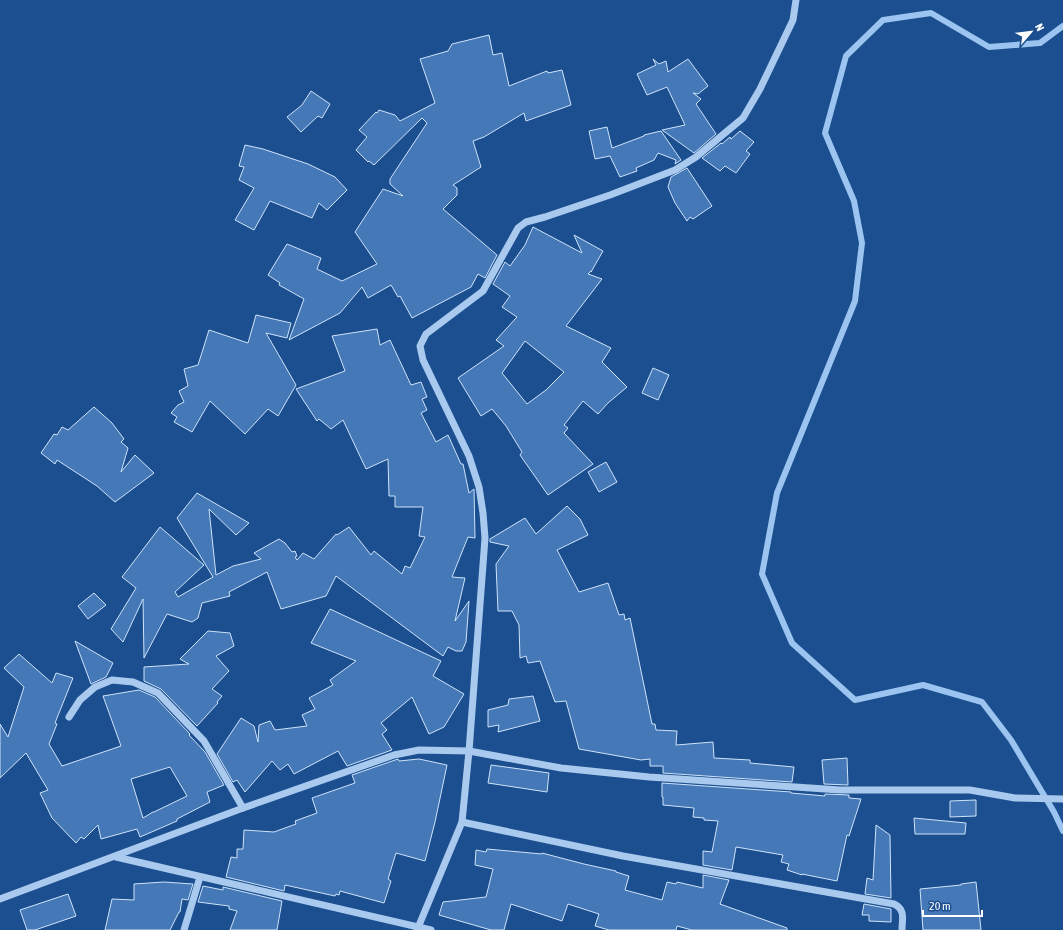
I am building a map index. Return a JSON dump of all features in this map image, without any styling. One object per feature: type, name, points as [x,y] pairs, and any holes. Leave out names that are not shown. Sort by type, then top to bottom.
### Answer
[{"type":"street","points":[[418,929],[462,822],[469,751],[485,538],[479,487],[470,456],[423,360],[420,346],[426,334],[483,291],[518,228],[526,222],[610,195],[675,170],[696,157],[744,118],[760,89],[793,20],[796,0]]},
{"type":"street","points":[[69,717],[80,700],[95,687],[112,680],[133,682],[158,693],[204,741],[243,808]]},
{"type":"street","points":[[0,899],[243,808],[394,755],[419,750],[469,751],[561,768],[649,777],[840,790],[970,790],[1014,798],[1063,799]]},
{"type":"street","points":[[462,822],[623,856],[894,904],[902,911],[902,930]]},
{"type":"street","points":[[115,857],[418,929],[431,930]]},
{"type":"street","points":[[184,930],[200,877]]},
{"type":"building","points":[[489,35],[493,55],[502,53],[509,86],[547,71],[548,73],[562,70],[571,105],[526,121],[524,113],[484,137],[473,141],[481,167],[453,185],[457,188],[457,195],[443,209],[497,255],[485,278],[478,274],[471,287],[412,318],[400,296],[398,297],[391,285],[368,298],[362,287],[340,313],[289,340],[304,299],[279,285],[280,283],[268,275],[287,244],[321,258],[317,269],[342,281],[377,264],[355,232],[383,189],[403,196],[390,184],[390,179],[427,123],[422,118],[374,165],[369,161],[368,162],[356,150],[367,137],[359,130],[379,110],[395,115],[400,121],[435,103],[420,59],[448,51],[452,44]]},
{"type":"building","points":[[653,59],[659,64],[666,61],[668,72],[688,59],[708,86],[698,94],[693,93],[701,99],[696,104],[716,134],[694,153],[662,130],[685,125],[667,87],[647,95],[637,74],[656,65]]},
{"type":"building","points":[[311,91],[330,104],[322,118],[318,116],[301,132],[287,117],[302,105]]},
{"type":"building","points":[[607,127],[612,148],[644,135],[661,131],[681,160],[675,164],[676,160],[658,153],[654,160],[636,168],[637,171],[620,177],[610,156],[595,159],[589,131]]},
{"type":"building","points":[[740,131],[754,142],[746,151],[750,154],[736,173],[725,166],[720,171],[702,158],[730,137],[731,139]]},
{"type":"building","points":[[245,145],[263,149],[308,164],[335,177],[347,190],[327,210],[319,203],[312,218],[270,201],[254,230],[235,220],[254,188],[239,180],[244,167],[239,166]]},
{"type":"building","points":[[687,168],[712,206],[693,219],[690,217],[687,221],[675,203],[668,187],[671,177]]},
{"type":"building","points":[[533,227],[582,253],[574,235],[603,251],[591,272],[588,274],[602,279],[566,326],[611,348],[602,362],[627,387],[608,403],[598,414],[583,401],[564,425],[568,428],[564,433],[593,464],[548,495],[520,455],[522,452],[506,426],[492,409],[481,416],[458,378],[504,346],[496,340],[517,317],[502,307],[510,296],[493,284],[505,262],[510,266],[525,245]],"holes":[[[525,341],[564,372],[546,390],[527,404],[502,373]]]},
{"type":"building","points":[[256,315],[291,323],[287,338],[266,333],[296,385],[278,416],[268,409],[245,434],[210,401],[192,432],[174,422],[177,417],[171,413],[178,405],[184,402],[179,391],[188,386],[184,369],[198,365],[209,330],[248,343]]},
{"type":"building","points":[[377,329],[380,345],[390,340],[411,385],[421,382],[427,397],[422,399],[427,410],[421,413],[436,442],[448,435],[461,464],[463,464],[469,493],[474,489],[475,538],[468,537],[452,577],[465,578],[455,621],[469,601],[466,642],[462,651],[456,651],[448,647],[443,656],[336,576],[326,596],[281,609],[267,572],[229,592],[230,596],[202,603],[198,618],[192,622],[167,614],[144,658],[143,599],[123,642],[111,629],[136,588],[122,577],[160,527],[204,565],[175,592],[178,597],[213,577],[177,518],[197,493],[249,523],[236,535],[209,509],[216,575],[233,566],[261,559],[254,553],[279,539],[285,543],[292,552],[295,551],[297,556],[295,557],[297,560],[303,553],[314,559],[336,534],[337,535],[349,527],[371,555],[374,551],[402,574],[405,566],[410,568],[425,537],[419,536],[423,507],[395,507],[395,496],[389,496],[388,459],[366,469],[343,420],[331,429],[319,419],[317,421],[296,389],[345,371],[332,336]]},
{"type":"building","points":[[653,368],[669,375],[658,400],[642,393]]},
{"type":"building","points":[[94,407],[112,423],[124,439],[121,442],[128,448],[121,472],[135,455],[154,473],[115,502],[97,486],[57,460],[55,464],[41,453],[54,434],[57,435],[62,427],[68,430]]},
{"type":"building","points":[[606,462],[617,482],[599,492],[588,472]]},
{"type":"building","points":[[567,506],[580,519],[588,535],[557,550],[579,592],[608,583],[619,615],[624,614],[625,620],[630,618],[652,724],[655,724],[656,730],[677,731],[676,745],[713,742],[714,758],[750,760],[750,763],[794,767],[792,782],[663,773],[663,766],[650,766],[650,759],[641,760],[579,749],[566,701],[555,702],[540,661],[528,663],[526,656],[520,658],[519,625],[512,611],[498,611],[496,564],[509,546],[490,542],[490,539],[525,518],[536,534]]},
{"type":"building","points":[[94,593],[106,605],[88,619],[78,606]]},
{"type":"building","points":[[330,609],[441,661],[433,676],[464,694],[444,727],[429,734],[412,697],[381,723],[387,730],[382,734],[392,750],[347,766],[338,751],[294,774],[288,764],[280,770],[272,761],[245,792],[237,780],[233,782],[217,754],[241,718],[254,726],[258,742],[259,725],[270,721],[275,730],[307,726],[302,715],[315,709],[309,698],[333,685],[330,680],[356,661],[311,643]]},
{"type":"building","points":[[208,631],[230,633],[234,646],[216,656],[229,671],[212,689],[222,696],[217,702],[218,703],[197,726],[161,689],[144,681],[144,667],[189,664],[180,659]]},
{"type":"building","points":[[75,641],[113,663],[106,677],[91,684]]},
{"type":"building","points":[[19,654],[52,683],[56,673],[73,678],[55,723],[57,724],[49,744],[62,766],[121,746],[103,696],[139,690],[155,697],[190,734],[189,735],[205,752],[224,785],[207,792],[210,802],[177,819],[177,821],[140,837],[137,829],[101,839],[98,825],[84,839],[81,837],[76,843],[52,818],[40,793],[48,790],[26,753],[0,778],[0,724],[8,737],[24,687],[4,668]],"holes":[[[170,767],[187,796],[143,818],[131,779]]]},
{"type":"building","points":[[533,696],[540,721],[498,732],[499,725],[488,727],[488,710],[508,705],[509,699]]},
{"type":"building","points":[[847,758],[848,785],[824,784],[822,760]]},
{"type":"building","points":[[398,759],[399,761],[419,759],[447,765],[425,861],[396,853],[388,879],[391,881],[384,903],[340,891],[339,895],[336,894],[335,896],[285,885],[284,891],[226,877],[231,857],[237,858],[237,849],[243,849],[244,830],[274,832],[296,824],[295,821],[317,813],[312,798],[355,783],[352,775]]},
{"type":"building","points":[[491,765],[549,773],[547,792],[488,783]]},
{"type":"building","points":[[662,783],[791,792],[825,796],[825,794],[849,795],[849,798],[861,799],[849,836],[847,835],[837,881],[802,875],[787,870],[789,864],[781,862],[783,855],[736,847],[732,870],[703,865],[703,851],[712,852],[718,821],[704,820],[704,818],[693,817],[694,808],[663,805]]},
{"type":"building","points":[[976,800],[976,816],[950,817],[950,801]]},
{"type":"building","points":[[914,818],[966,823],[965,834],[915,834]]},
{"type":"building","points":[[876,825],[890,835],[891,898],[865,894],[867,878],[873,880]]},
{"type":"building","points":[[487,849],[542,853],[616,871],[629,876],[625,890],[662,900],[667,882],[676,884],[677,882],[703,888],[703,875],[729,880],[720,904],[787,928],[787,930],[692,930],[677,926],[676,930],[609,930],[595,926],[599,914],[568,904],[562,921],[511,904],[504,930],[491,930],[439,915],[443,902],[486,897],[493,869],[475,865],[476,850],[486,852]]},
{"type":"building","points":[[164,882],[193,884],[188,900],[182,899],[180,912],[170,930],[105,930],[112,899],[134,900],[134,884]]},
{"type":"building","points":[[976,882],[981,930],[923,930],[920,889]]},
{"type":"building","points":[[203,886],[223,890],[223,887],[282,901],[277,930],[230,930],[237,911],[229,909],[229,906],[198,902]]},
{"type":"building","points":[[68,894],[76,916],[35,930],[27,930],[20,910]]},
{"type":"building","points":[[864,904],[891,909],[891,922],[869,921],[869,915],[862,915]]},
{"type":"waterway","points":[[1063,26],[1040,43],[989,47],[931,13],[883,20],[846,56],[825,133],[854,201],[862,243],[855,301],[777,493],[762,574],[792,643],[855,700],[923,685],[982,702],[1011,740],[1054,812],[1063,831]]}]
